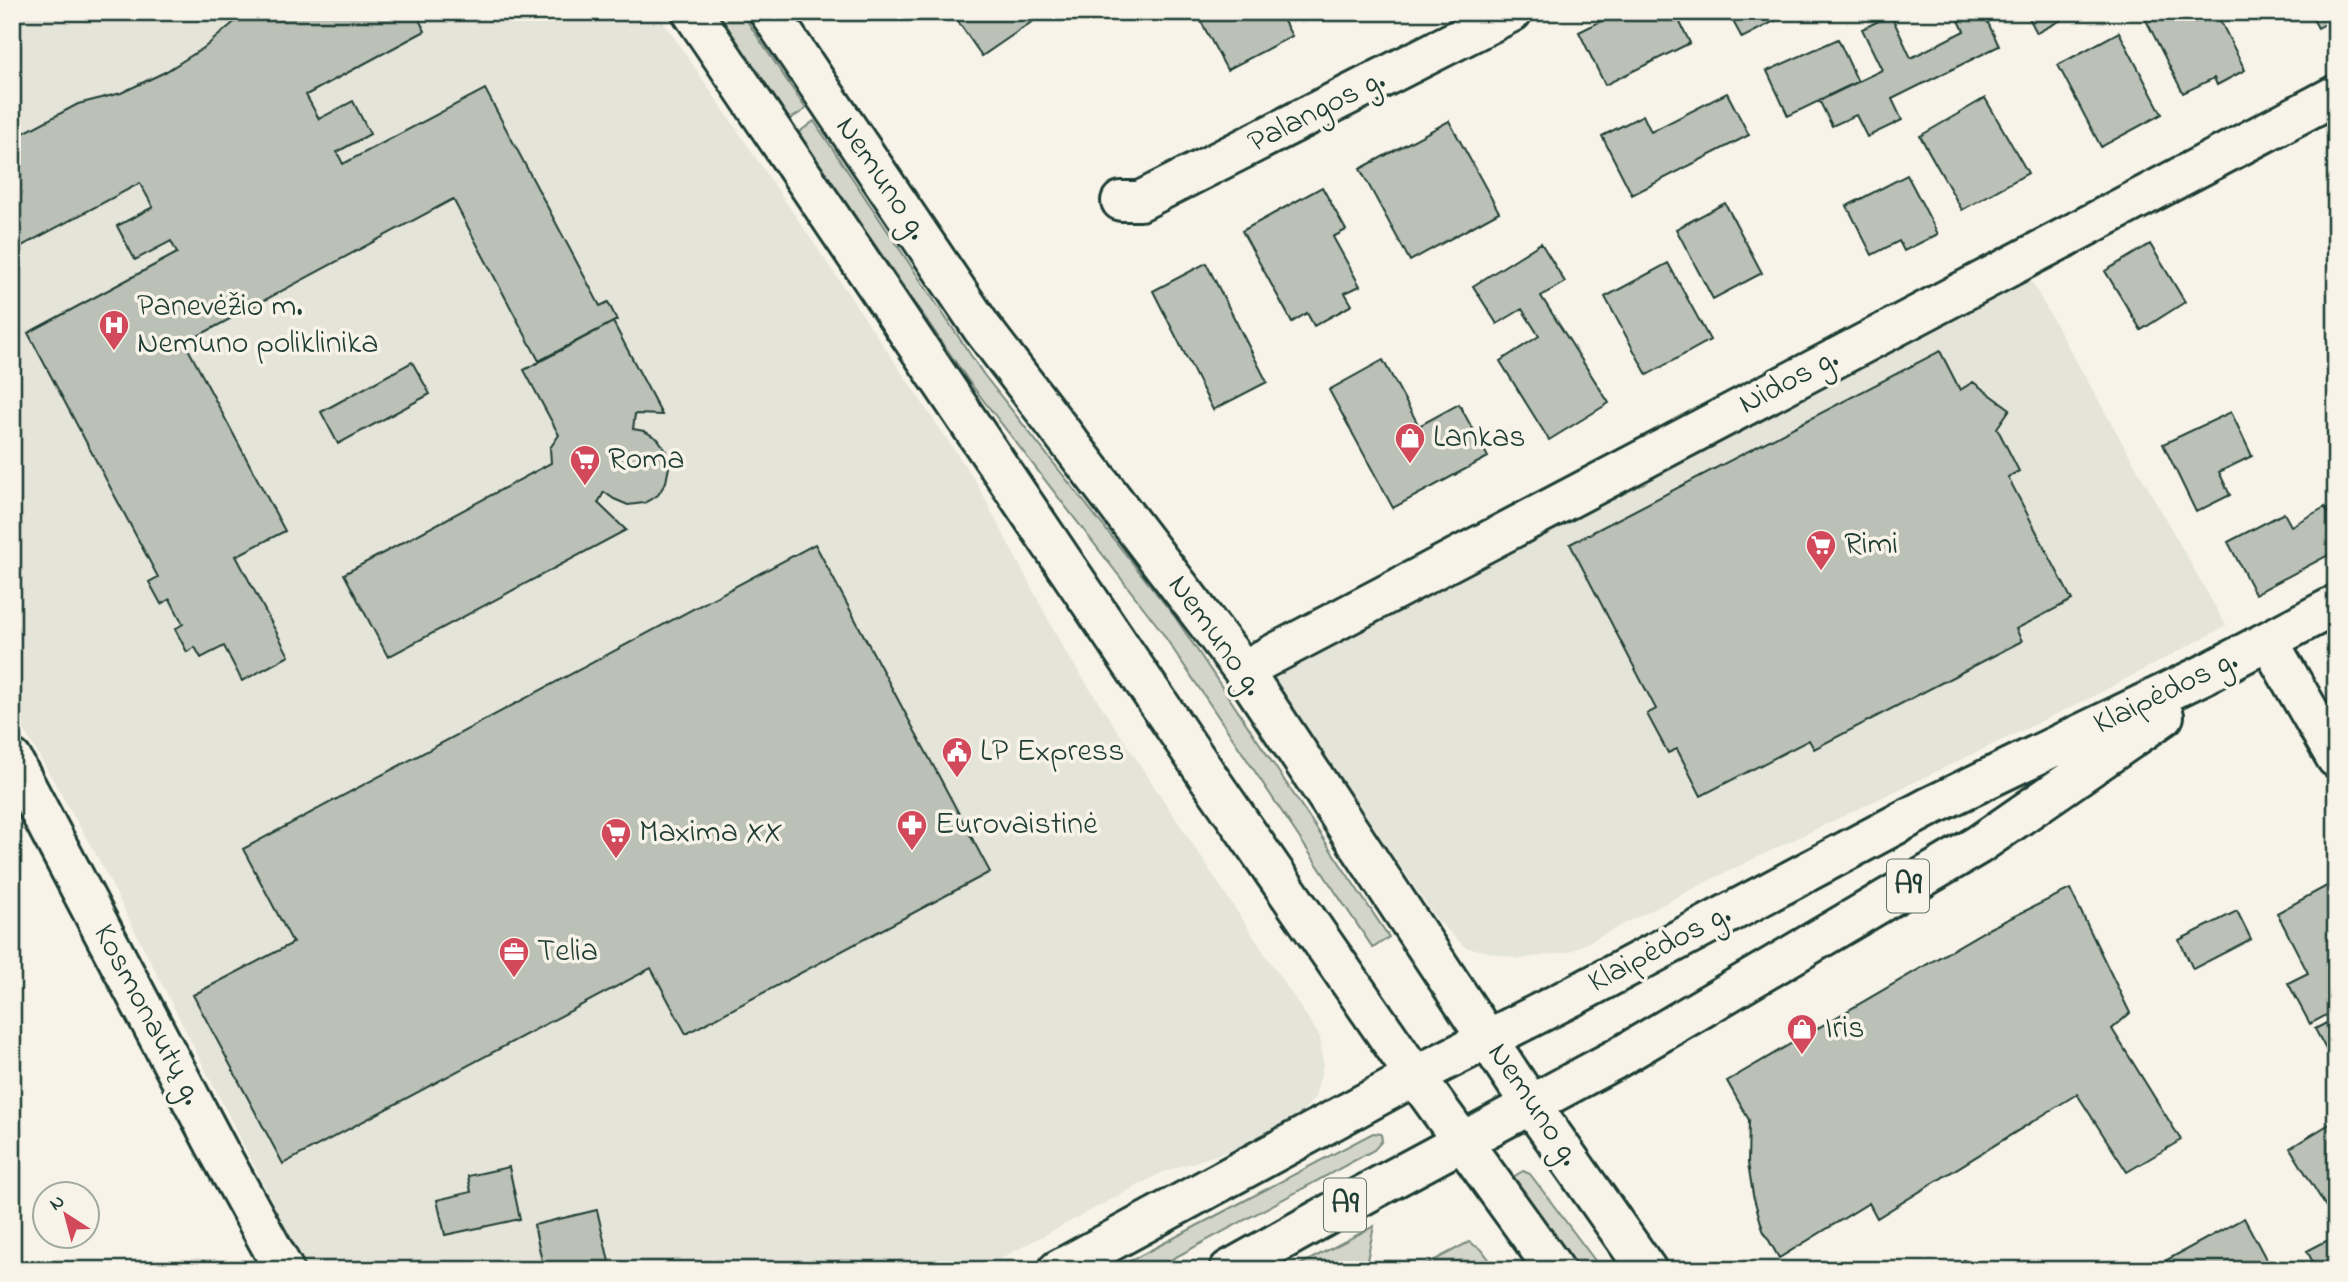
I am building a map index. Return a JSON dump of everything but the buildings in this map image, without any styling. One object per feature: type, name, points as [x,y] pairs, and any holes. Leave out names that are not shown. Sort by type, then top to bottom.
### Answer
[{"type":"main road","name":"Nemuno g.","points":[[692,12],[1041,531],[1415,1076],[1555,1270]]},
{"type":"main road","name":"Nemuno g.","points":[[769,12],[982,328],[1243,670],[1531,1105],[1647,1270]]},
{"type":"main road","name":"Palangos g.","points":[[1121,201],[1140,201],[1512,12]]},
{"type":"main road","name":"Nidos g.","points":[[1243,670],[2336,95]]},
{"type":"main road","name":"Klaipėdos g.","points":[[1058,1270],[1415,1076],[1931,806],[2269,642],[2336,605]]},
{"type":"main road","name":"Klaipėdos g.","points":[[1229,1270],[1614,1060],[1978,845],[2269,642]]},
{"type":"main road","points":[[2269,642],[2336,758]]},
{"type":"main road","name":"Kosmonautų g.","points":[[12,759],[284,1270]]},
{"type":"shaded area","points":[[12,12],[657,12],[976,482],[1063,648],[1320,1037],[1323,1066],[1315,1097],[1298,1118],[1257,1142],[1163,1172],[979,1270],[307,1270],[98,858],[12,709]]},
{"type":"shaded area","points":[[716,12],[741,12],[806,109],[789,120]]},
{"type":"shaded area","points":[[814,121],[984,375],[1175,617],[1389,937],[1373,948],[1157,625],[970,383],[798,133]]},
{"type":"shaded area","points":[[2026,272],[2226,626],[2092,697],[1718,876],[1569,952],[1519,959],[1465,947],[1437,920],[1274,679]]},
{"type":"shaded area","points":[[1373,1133],[1381,1134],[1382,1141],[1374,1150],[1152,1270],[1113,1270]]},
{"type":"shaded area","points":[[1523,1171],[1530,1174],[1602,1270],[1577,1270],[1515,1185],[1513,1177]]},
{"type":"shaded area","points":[[1374,1226],[1365,1270],[1290,1270]]},
{"type":"shaded area","points":[[1469,1242],[1482,1250],[1497,1270],[1416,1270]]},
{"type":"place","name":"Panevėžio m. Nemuno poliklinika","points":[[114,352]]},
{"type":"place","name":"Lankas","points":[[1410,465]]},
{"type":"place","name":"Roma","points":[[585,487]]},
{"type":"place","name":"Rimi","points":[[1821,572]]},
{"type":"place","name":"LP Express","points":[[957,779]]},
{"type":"place","name":"Eurovaistinė","points":[[912,852]]},
{"type":"place","name":"Maxima XX","points":[[616,860]]},
{"type":"place","name":"Telia","points":[[514,979]]},
{"type":"place","name":"Iris","points":[[1802,1056]]}]
